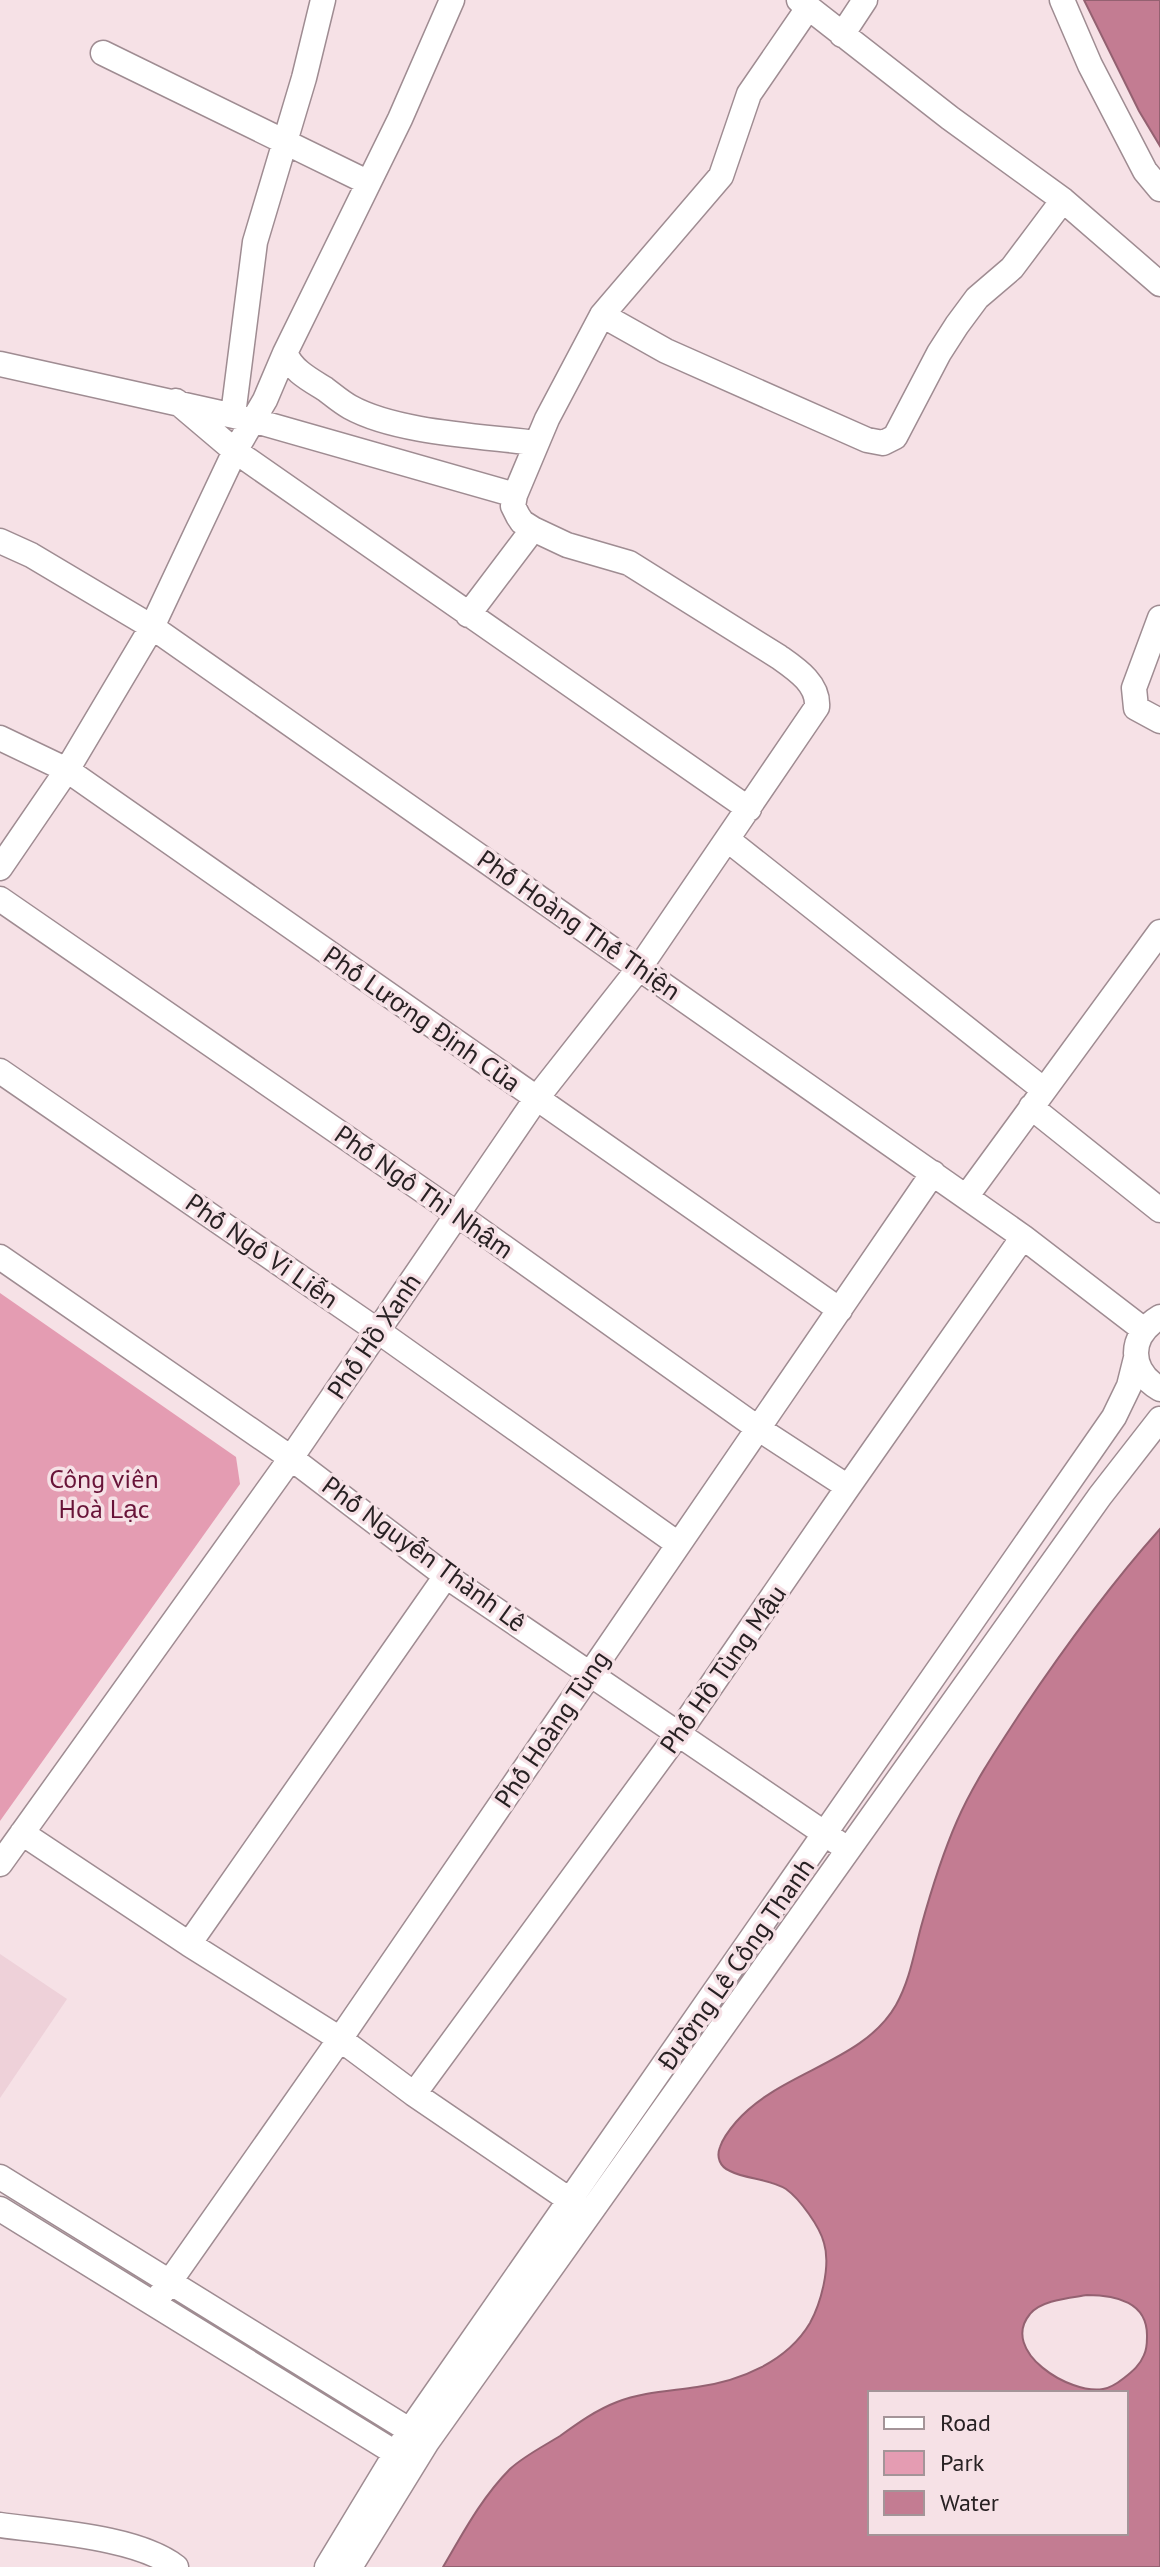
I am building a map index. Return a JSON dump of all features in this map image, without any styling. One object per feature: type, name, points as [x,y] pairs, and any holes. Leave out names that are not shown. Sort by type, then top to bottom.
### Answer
[{"type":"street","points":[[0,868],[67,770],[152,627],[235,451],[242,418],[255,242],[286,144],[323,0]]},
{"type":"street","points":[[242,418],[265,400],[367,182],[400,119],[452,0]]},
{"type":"street","points":[[842,35],[865,0]]},
{"type":"street","points":[[1062,0],[1090,65],[1145,171],[1160,189]]},
{"type":"street","points":[[468,615],[533,529],[518,516],[513,506],[515,495],[536,443],[602,315],[721,176],[749,94],[803,4],[950,118],[1063,200],[1160,284]]},
{"type":"street","points":[[103,53],[367,182]]},
{"type":"street","points":[[602,315],[666,351],[867,440],[883,443],[895,437],[939,353],[977,298],[1012,268],[1063,200]]},
{"type":"street","points":[[285,353],[290,364],[307,378],[349,407],[376,418],[401,425],[536,443]]},
{"type":"street","points":[[0,364],[176,401],[515,495]]},
{"type":"street","points":[[176,401],[235,451],[749,809]]},
{"type":"street","name":"Phố Hồ Xanh","points":[[0,1864],[291,1458],[536,1099],[640,967],[817,707],[814,691],[800,672],[629,563],[567,545],[533,529]]},
{"type":"street","name":"Phố Hoàng Thế Thiện","points":[[0,541],[31,555],[152,627],[1152,1324]]},
{"type":"street","points":[[1160,618],[1134,688],[1136,708],[1160,721]]},
{"type":"street","name":"Phố Lương Định Của","points":[[0,738],[67,770],[840,1310]]},
{"type":"street","points":[[728,840],[1038,1098],[1160,1210]]},
{"type":"street","name":"Phố Ngô Thì Nhậm","points":[[0,899],[457,1214],[759,1429],[848,1487]]},
{"type":"street","points":[[966,1197],[1160,932]]},
{"type":"street","name":"Phố Ngô Vi Liễn","points":[[0,1071],[378,1331],[678,1544]]},
{"type":"street","name":"Phố Hoàng Tùng","points":[[154,2304],[340,2039],[933,1173]]},
{"type":"street","name":"Phố Hồ Tùng Mậu","points":[[414,2094],[678,1734],[1023,1237]]},
{"type":"street","name":"Phố Nguyễn Thành Lê","points":[[0,1257],[291,1458],[446,1576],[848,1850]]},
{"type":"street","name":"Đường Lê Công Thanh","points":[[327,2567],[404,2458],[571,2201],[1114,1417],[1129,1386],[1137,1344],[1152,1324]]},
{"type":"street","points":[[1136,1358],[1140,1371],[1160,1389]]},
{"type":"street","name":"Đường Lê Công Thanh","points":[[418,2436],[848,1850],[1100,1496],[1160,1419]]},
{"type":"street","points":[[189,1944],[446,1576]]},
{"type":"street","points":[[22,1833],[340,2039],[414,2094],[571,2201]]},
{"type":"street","points":[[0,2177],[418,2436]]},
{"type":"street","points":[[0,2209],[404,2458]]},
{"type":"street","name":"Đường Lê Công Thanh","points":[[350,2567],[404,2458]]},
{"type":"street","points":[[0,2525],[140,2547],[163,2557],[176,2567]]},
{"type":"shaded area","points":[[0,1954],[67,1999],[0,2098]]},
{"type":"green space","name":"Công viên Hoà Lạc","points":[[0,1293],[236,1457],[240,1484],[0,1821]]},
{"type":"water","points":[[1084,0],[1160,0],[1160,146],[1139,111]]},
{"type":"water","points":[[1160,1529],[1160,2567],[443,2567],[491,2491],[510,2469],[528,2455],[617,2402],[730,2380],[761,2367],[789,2349],[810,2323],[826,2273],[826,2252],[818,2229],[803,2206],[786,2189],[724,2167],[719,2158],[721,2144],[736,2122],[754,2105],[863,2041],[881,2025],[896,2005],[908,1976],[942,1860],[971,1793],[1054,1664],[1105,1595]],"holes":[[[1087,2295],[1109,2297],[1136,2308],[1146,2325],[1145,2353],[1122,2380],[1103,2389],[1073,2385],[1042,2368],[1031,2356],[1024,2342],[1023,2328],[1035,2309],[1056,2300]]]}]
